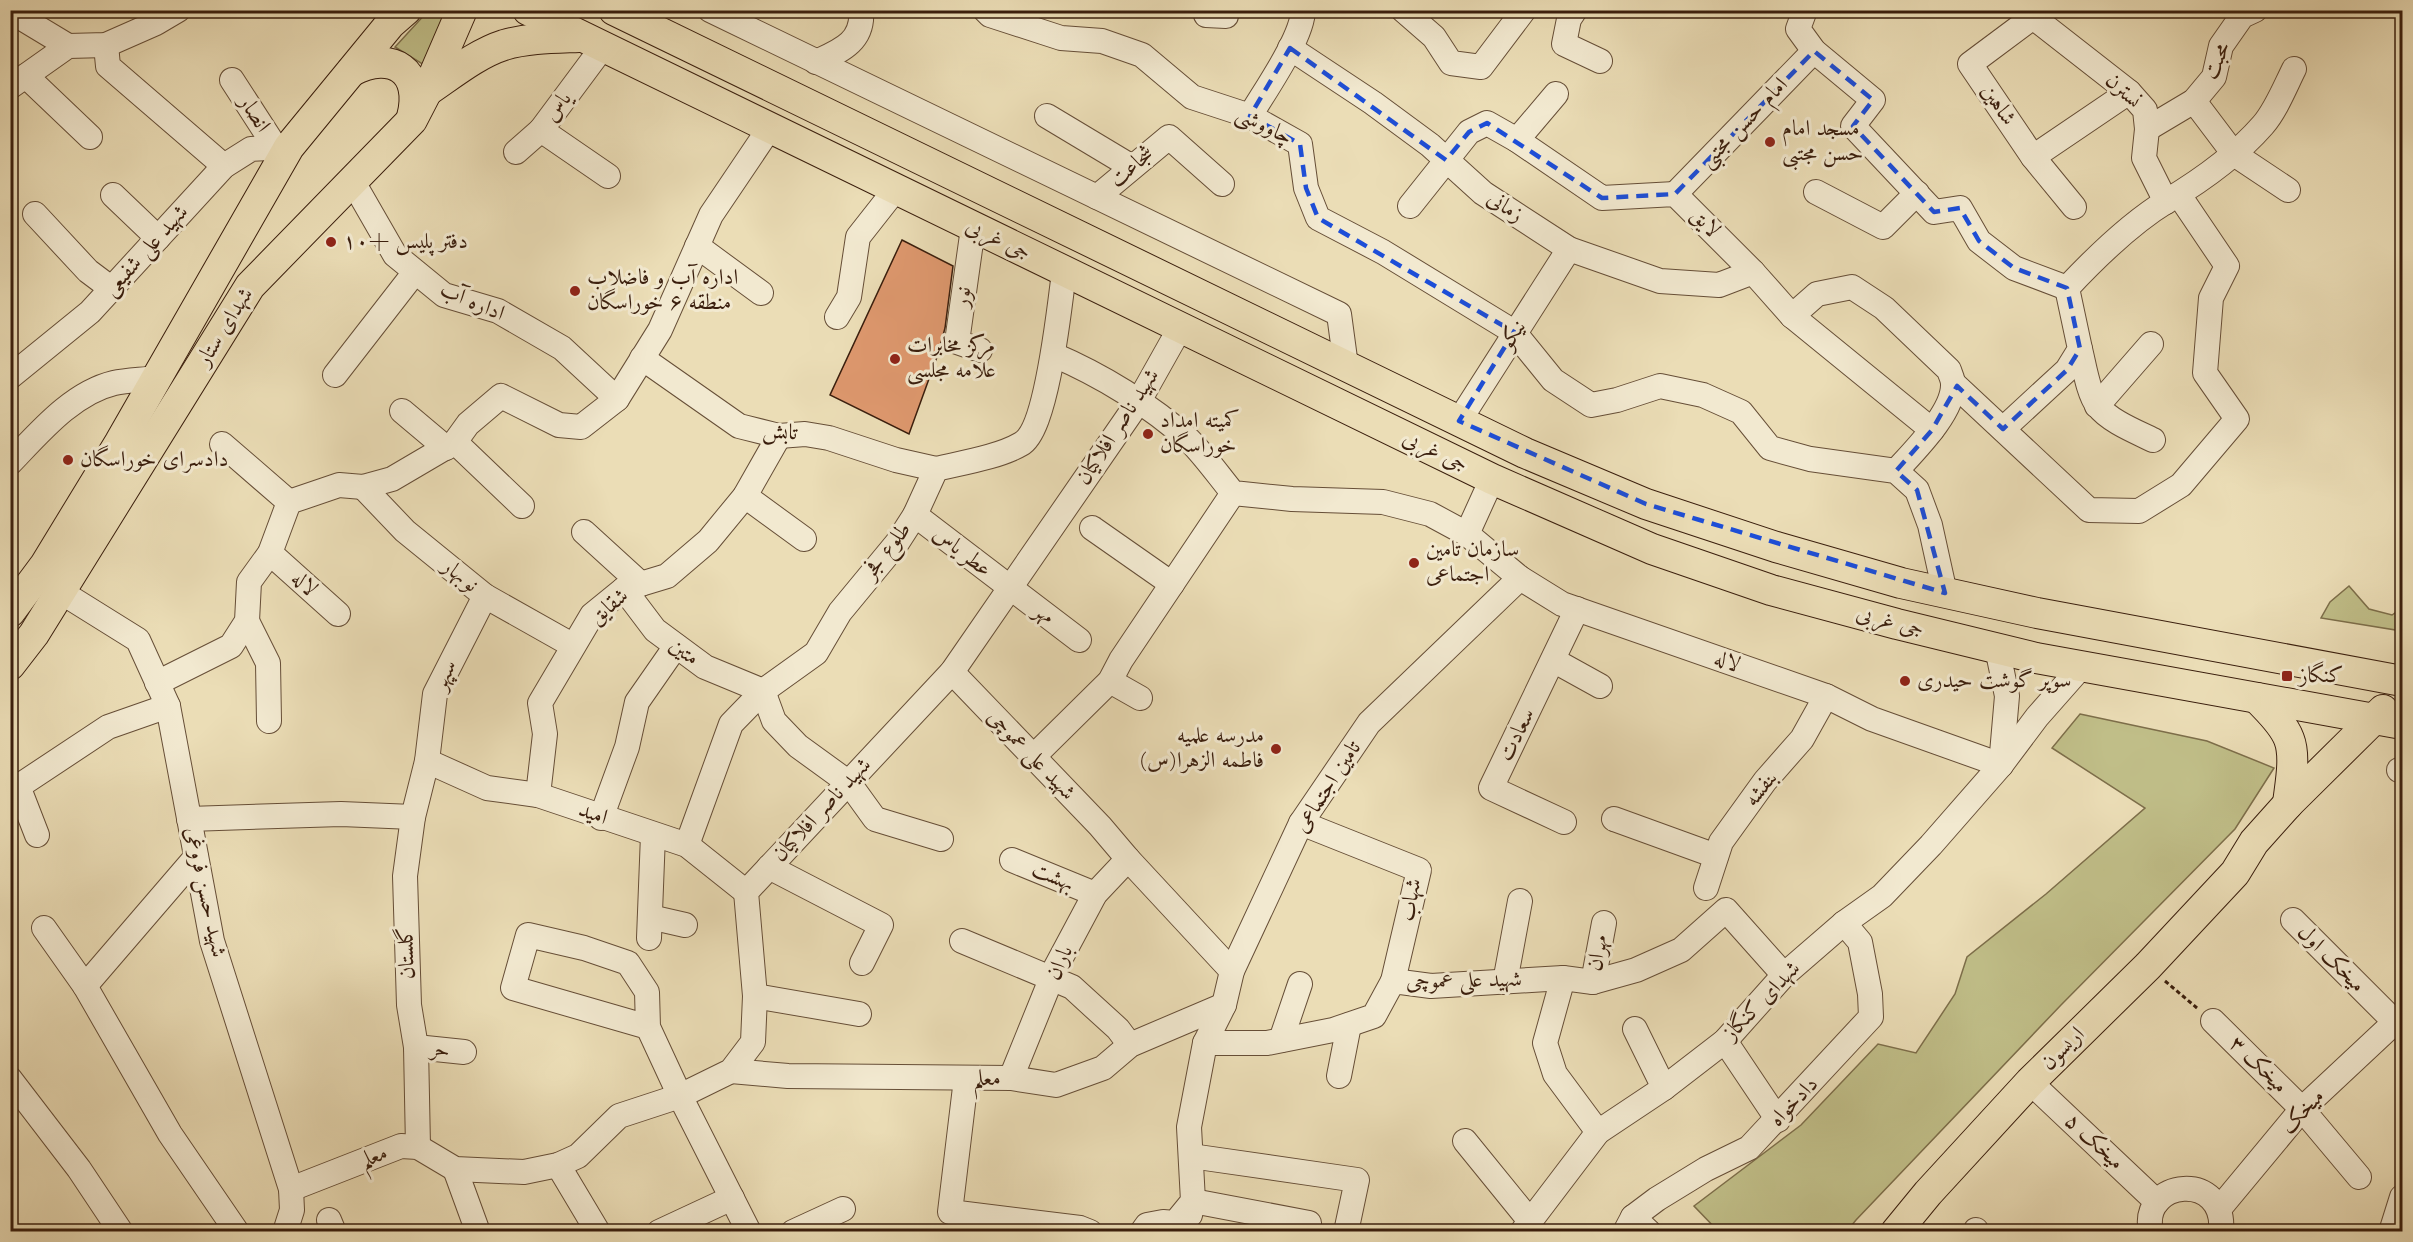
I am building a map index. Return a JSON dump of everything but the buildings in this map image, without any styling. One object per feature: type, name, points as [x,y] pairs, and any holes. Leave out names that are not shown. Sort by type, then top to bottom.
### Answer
[{"type":"main road","name":"شهدای ستار","points":[[10,665],[34,634],[61,592],[250,286],[411,120],[427,91],[462,10]]},
{"type":"main road","name":"جی غربی","points":[[528,10],[1492,479],[1652,549],[1771,590],[1997,648],[2257,698],[2393,720]]},
{"type":"main road","name":"جی غربی","points":[[620,11],[1525,453],[1646,504],[1776,547],[1901,583],[2037,613],[2403,681]]},
{"type":"main road","name":"شهدای ستار","points":[[16,594],[114,451],[282,147],[352,71],[397,15]]},
{"type":"main road","points":[[427,91],[471,61],[503,45],[541,38],[591,42]]},
{"type":"main road","points":[[352,71],[365,64],[380,62],[395,65],[408,73],[415,85],[411,120]]},
{"type":"main road","points":[[2393,720],[2403,691]]},
{"type":"main road","points":[[2257,698],[2276,718],[2289,739],[2291,759],[2288,804]]},
{"type":"main road","name":"اریسون","points":[[1896,1232],[1928,1193],[2030,1082],[2148,966],[2235,873],[2254,842],[2288,804],[2393,720]]},
{"type":"main road","name":"اریسون","points":[[2235,873],[2266,855],[2393,720]]},
{"type":"street","points":[[10,11],[68,46],[106,45],[156,23],[178,10]]},
{"type":"street","points":[[710,10],[1339,314],[1346,366]]},
{"type":"street","name":"چاووشی","points":[[985,10],[990,15],[1061,38],[1102,41],[1142,55],[1192,97],[1250,116],[1300,144],[1306,188],[1318,218],[1383,252],[1514,332]]},
{"type":"street","points":[[1250,116],[1290,48],[1303,16],[1303,10]]},
{"type":"street","points":[[1403,10],[1434,37],[1451,63],[1481,67],[1524,10]]},
{"type":"street","name":"محبت","points":[[2147,129],[2194,101],[2214,77],[2221,46],[2242,16],[2255,10]]},
{"type":"street","points":[[1567,13],[1564,44],[1600,61]]},
{"type":"street","name":"نسترن","points":[[2003,429],[2089,510],[2139,511],[2181,485],[2237,419],[2205,373],[2211,298],[2227,266],[2172,198],[2144,158],[2147,129],[2145,110],[2129,92],[2035,14]]},
{"type":"street","name":"شاهین","points":[[2035,14],[1970,64],[2033,157],[2074,207]]},
{"type":"street","points":[[816,62],[846,49],[859,15]]},
{"type":"street","points":[[1802,20],[1814,51],[1873,100],[1853,126],[1934,212],[1960,208],[1979,241],[2014,268],[2067,288]]},
{"type":"street","name":"یاس","points":[[591,42],[541,130],[608,176]]},
{"type":"street","points":[[106,45],[108,66],[224,166]]},
{"type":"street","points":[[68,46],[19,82],[90,137]]},
{"type":"street","name":"زمانی","points":[[1290,48],[1373,103],[1446,160],[1483,193],[1569,249],[1660,281],[1719,285],[1753,272]]},
{"type":"street","name":"امام حسن مجتبی","points":[[1675,194],[1814,51]]},
{"type":"street","points":[[2067,288],[2099,254],[2234,154],[2265,123],[2294,69]]},
{"type":"street","name":"انصار","points":[[232,80],[282,147]]},
{"type":"street","points":[[2033,157],[2129,92]]},
{"type":"street","points":[[1516,140],[1556,93]]},
{"type":"street","points":[[2194,101],[2234,154],[2288,190]]},
{"type":"street","points":[[1047,116],[1132,167]]},
{"type":"street","name":"لایق","points":[[1446,160],[1469,132],[1487,123],[1602,198],[1675,194],[1753,272],[1792,316],[1932,430]]},
{"type":"street","points":[[289,502],[339,485],[363,487],[393,479],[451,445],[468,424],[501,396],[559,425],[581,427],[617,399],[660,330],[711,215],[769,129]]},
{"type":"street","points":[[516,152],[541,130]]},
{"type":"street","name":"شجاعت","points":[[1097,197],[1169,136],[1222,184]]},
{"type":"street","name":"شهید علی شفیعی","points":[[10,377],[90,312],[224,166],[251,149],[282,147]]},
{"type":"street","points":[[1410,206],[1446,160]]},
{"type":"street","name":"اداره آب","points":[[352,182],[395,255],[415,272],[444,295],[498,311],[562,348],[617,399]]},
{"type":"street","points":[[837,317],[849,297],[858,237],[895,190]]},
{"type":"street","points":[[1816,192],[1883,227],[1917,193]]},
{"type":"street","points":[[113,195],[158,238]]},
{"type":"street","points":[[35,214],[88,271],[112,289]]},
{"type":"street","name":"نور","points":[[973,228],[957,342],[980,350]]},
{"type":"street","points":[[697,246],[761,293]]},
{"type":"street","name":"نیکو","points":[[1459,421],[1569,249]]},
{"type":"street","points":[[335,375],[415,272]]},
{"type":"street","points":[[936,469],[977,460],[1023,444],[1033,429],[1053,355],[1064,272]]},
{"type":"street","points":[[1792,316],[1817,294],[1852,287],[1884,308],[1949,370],[1953,383],[1950,398],[1932,430],[1896,471]]},
{"type":"street","points":[[2067,288],[2088,384],[2097,406],[2121,424],[2154,440]]},
{"type":"street","name":"شهید ناصر افلاکیان","points":[[746,892],[952,672],[1138,401],[1180,328]]},
{"type":"street","points":[[1514,332],[1553,380],[1591,405],[1617,400],[1660,386],[1703,395],[1741,412],[1770,448],[1810,459],[1896,471],[1917,490],[1930,525],[1945,593]]},
{"type":"street","points":[[2097,406],[2151,344]]},
{"type":"street","points":[[1953,383],[2003,429],[2067,370],[2080,349]]},
{"type":"street","points":[[1053,355],[1078,365],[1138,401],[1189,441],[1233,493],[1292,499],[1383,502],[1431,514],[1467,534],[1492,479]]},
{"type":"street","name":"تابش","points":[[642,358],[739,426],[779,436],[805,434],[829,438],[896,460],[936,469]]},
{"type":"street","points":[[10,463],[42,430],[80,398],[113,383],[156,378]]},
{"type":"street","points":[[402,411],[451,445],[522,506]]},
{"type":"street","name":"شقایق","points":[[538,795],[545,734],[540,703],[572,645],[592,615],[633,586],[667,576],[708,541],[745,496],[779,436]]},
{"type":"street","points":[[222,444],[289,502]]},
{"type":"street","name":"طلوع فجر","points":[[687,845],[731,724],[763,691],[816,653],[840,612],[897,543],[915,515],[936,469]]},
{"type":"street","name":"نوبهار","points":[[363,487],[405,531],[485,596],[572,645]]},
{"type":"street","points":[[1032,758],[1110,681],[1121,660],[1233,493]]},
{"type":"street","points":[[745,496],[804,539]]},
{"type":"street","points":[[269,721],[268,663],[247,621],[249,582],[270,553],[289,502]]},
{"type":"street","name":"عطر یاس","points":[[915,515],[1010,589]]},
{"type":"street","points":[[1092,528],[1172,584]]},
{"type":"street","name":"متین","points":[[584,532],[633,586],[655,630],[705,667],[763,691]]},
{"type":"street","name":"لاله","points":[[1467,534],[1520,578],[1562,604],[1826,696],[1872,719],[2001,765]]},
{"type":"street","name":"لاله","points":[[270,553],[338,614]]},
{"type":"street","name":"تامین اجتماعی","points":[[1186,1232],[1193,1201],[1189,1128],[1205,1043],[1224,1005],[1232,971],[1301,823],[1370,723],[1520,578]]},
{"type":"street","name":"مهر","points":[[1010,589],[1079,639]]},
{"type":"street","name":"شهید حسن فروغی","points":[[61,592],[138,640],[168,706],[212,941],[291,1189],[292,1210],[285,1232]]},
{"type":"street","name":"سپهر","points":[[427,761],[435,694],[485,596]]},
{"type":"street","name":"سعادت","points":[[1564,822],[1491,788],[1577,609]]},
{"type":"street","points":[[158,683],[231,646],[247,621]]},
{"type":"street","points":[[601,818],[627,747],[637,702],[676,646]]},
{"type":"street","points":[[1997,648],[2007,696],[2001,765]]},
{"type":"street","points":[[1553,660],[1600,686]]},
{"type":"street","name":"شهدای کنگاز","points":[[1526,1226],[1598,1132],[1664,1088],[1725,1041],[1784,975],[1890,887],[1931,845],[2001,765],[2037,717],[2082,666]]},
{"type":"street","name":"شهید علی عموچی","points":[[952,672],[1032,758],[1100,826],[1232,971]]},
{"type":"street","points":[[1110,681],[1140,698]]},
{"type":"street","points":[[763,691],[774,721],[798,746],[849,783],[875,819],[941,839]]},
{"type":"street","name":"بنفشه","points":[[1706,888],[1721,842],[1765,781],[1803,739],[1826,696]]},
{"type":"street","points":[[37,835],[14,789],[108,727],[168,706]]},
{"type":"street","name":"امید","points":[[427,761],[487,788],[538,795],[687,845],[746,892]]},
{"type":"street","name":"گلستان","points":[[418,1147],[416,1047],[408,1005],[405,876],[413,817],[427,761]]},
{"type":"street","points":[[189,819],[341,814],[413,817]]},
{"type":"street","points":[[1614,819],[1716,856]]},
{"type":"street","name":"شهاب","points":[[1301,823],[1419,870],[1393,981]]},
{"type":"street","points":[[653,835],[649,928],[685,925]]},
{"type":"street","points":[[86,986],[196,857]]},
{"type":"street","name":"باران","points":[[1011,1078],[1056,967],[1095,894],[1128,859]]},
{"type":"street","name":"بهشت","points":[[1012,860],[1095,894]]},
{"type":"street","points":[[769,867],[881,925],[862,963]]},
{"type":"street","points":[[478,1232],[455,1169],[524,1172],[558,1165],[578,1156],[619,1116],[680,1096],[731,1071],[753,1042],[754,996],[746,892]]},
{"type":"street","points":[[1505,982],[1520,901]]},
{"type":"street","name":"شهید علی عموچی","points":[[1205,1043],[1267,1043],[1349,1025],[1374,1016],[1393,981],[1431,986],[1563,978],[1593,982],[1636,970],[1681,950],[1726,910],[1784,975]]},
{"type":"street","name":"میخک اول","points":[[2293,920],[2399,1026]]},
{"type":"street","name":"مهران","points":[[1593,982],[1604,923]]},
{"type":"street","name":"دادخواه","points":[[1635,1227],[1657,1199],[1696,1175],[1749,1148],[1778,1120],[1871,1017],[1870,994],[1860,942],[1844,923]]},
{"type":"street","points":[[44,928],[86,986],[170,1134],[237,1232]]},
{"type":"street","points":[[648,1027],[513,988],[528,935],[584,948],[628,963],[648,992],[648,1027],[749,1232]]},
{"type":"street","points":[[962,941],[1072,987],[1118,1029],[1130,1045]]},
{"type":"street","points":[[1563,978],[1545,1043],[1555,1074],[1598,1132]]},
{"type":"street","points":[[1281,1040],[1300,984]]},
{"type":"street","points":[[754,996],[859,1014]]},
{"type":"street","name":"معلم","points":[[731,1071],[788,1076],[1011,1078],[1056,1085],[1103,1068],[1130,1045],[1224,1005]]},
{"type":"street","name":"میخک ۳","points":[[2213,1021],[2302,1108],[2359,1177]]},
{"type":"street","points":[[1339,1076],[1349,1025]]},
{"type":"street","name":"میخک","points":[[2220,1220],[2302,1108],[2399,1026]]},
{"type":"street","points":[[1635,1029],[1664,1088]]},
{"type":"street","points":[[1725,1041],[1778,1120]]},
{"type":"street","name":"حر","points":[[416,1047],[464,1052]]},
{"type":"street","points":[[10,1079],[79,1169],[121,1232]]},
{"type":"street","points":[[966,1079],[950,1212],[1080,1228],[1090,1232]]},
{"type":"street","name":"میخک ۵","points":[[2030,1082],[2157,1202]]},
{"type":"street","points":[[1465,1140],[1526,1226]]},
{"type":"street","name":"معلم","points":[[291,1189],[401,1146],[418,1147],[455,1169]]},
{"type":"street","points":[[1191,1156],[1357,1180],[1346,1232]]},
{"type":"street","points":[[558,1165],[598,1232]]},
{"type":"street","name":"میخک","points":[[2157,1202],[2166,1194],[2178,1189],[2190,1188],[2202,1191],[2212,1198],[2220,1220]]},
{"type":"street","points":[[2391,1232],[2403,1197]]},
{"type":"street","points":[[659,1232],[732,1198]]},
{"type":"street","points":[[1142,1232],[1147,1225],[1163,1222],[1175,1223],[1193,1201],[1309,1223]]},
{"type":"street","points":[[2151,1232],[2152,1213],[2157,1202]]},
{"type":"street","points":[[793,1232],[843,1209]]},
{"type":"path","points":[[2148,966],[2213,1021]]},
{"type":"highlighted area","points":[[1290,48],[1446,160],[1469,132],[1487,123],[1602,198],[1675,194],[1814,51],[1873,100],[1853,126],[1934,212],[1960,208],[1979,241],[2014,268],[2067,288],[2080,349],[2067,370],[2003,429],[1957,386],[1932,430],[1896,471],[1917,490],[1945,593],[1646,504],[1459,421],[1514,332],[1318,218],[1306,188],[1300,144],[1250,116]]},
{"type":"shaded area","points":[[428,11],[451,11],[424,65],[395,47]]},
{"type":"shaded area","points":[[2349,586],[2369,609],[2392,615],[2402,608],[2402,631],[2321,618],[2330,602]]},
{"type":"shaded area","points":[[2080,714],[2207,741],[2274,768],[2235,829],[2061,1005],[1847,1231],[1718,1231],[1694,1206],[1801,1125],[1878,1044],[1916,1053],[1955,994],[1967,957],[2046,894],[2145,808],[2052,748]]},
{"type":"place","name":"مسجد امام حسن مجتبی","points":[[1770,142]]},
{"type":"place","name":"دفتر پلیس +۱۰","points":[[331,242]]},
{"type":"place","name":"اداره آب و فاضلاب منطقه ۶ خوراسگان","points":[[575,291]]},
{"type":"place","name":"مرکز مخابرات علامه مجلسی","points":[[895,359]]},
{"type":"place","name":"کمیته امداد خوراسگان","points":[[1148,434]]},
{"type":"place","name":"دادسرای خوراسگان","points":[[68,460]]},
{"type":"place","name":"سازمان تامین اجتماعی","points":[[1414,563]]},
{"type":"place","name":"کنگاز","points":[[2287,676]]},
{"type":"place","name":"سوپر گوشت حیدری","points":[[1905,681]]},
{"type":"place","name":"مدرسه علمیه فاطمه الزهرا(س)","points":[[1276,749]]}]
